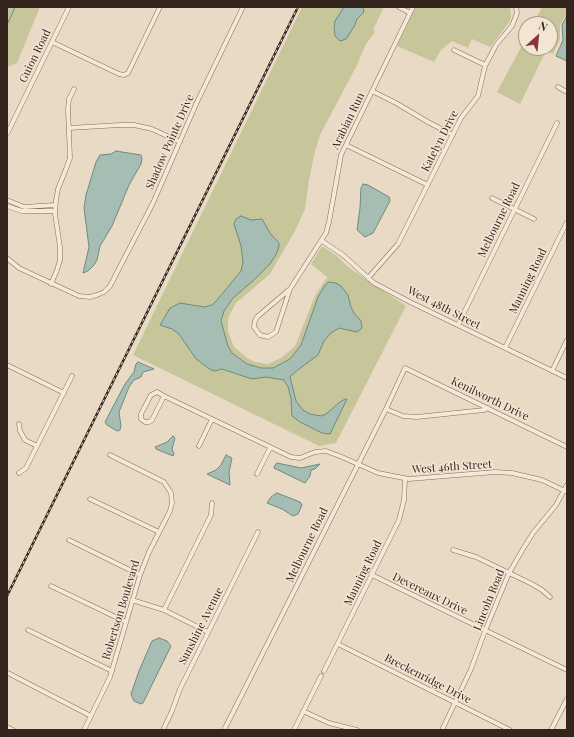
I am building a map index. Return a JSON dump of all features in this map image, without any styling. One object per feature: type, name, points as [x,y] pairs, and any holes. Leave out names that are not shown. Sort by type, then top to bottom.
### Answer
[{"type":"street","name":"Guion Road","points":[[7,134],[69,7]]},
{"type":"street","points":[[52,42],[124,75],[128,73],[160,7]]},
{"type":"street","name":"Shadow Pointe Drive","points":[[51,284],[75,295],[84,297],[104,292],[111,285],[153,203],[197,101],[243,7]]},
{"type":"street","points":[[399,7],[410,13]]},
{"type":"street","name":"Arabian Run","points":[[290,289],[257,317],[254,327],[256,332],[260,335],[268,337],[276,332],[290,289],[322,241],[329,225],[339,160],[413,7]]},
{"type":"street","name":"Katelyn Drive","points":[[368,278],[398,245],[461,117],[478,94],[486,65],[496,45],[512,26],[517,13],[516,7]]},
{"type":"street","points":[[454,50],[486,65]]},
{"type":"street","points":[[558,87],[567,92]]},
{"type":"street","points":[[7,258],[19,268],[51,284],[57,270],[60,253],[55,208],[58,189],[70,158],[68,104],[74,88]]},
{"type":"street","points":[[372,91],[452,135]]},
{"type":"street","name":"Melbourne Road","points":[[458,325],[557,123]]},
{"type":"street","points":[[69,128],[134,125],[152,129],[180,142]]},
{"type":"street","points":[[346,145],[428,185]]},
{"type":"street","points":[[492,198],[534,219]]},
{"type":"street","points":[[7,200],[24,207],[55,208]]},
{"type":"street","points":[[7,206],[22,211],[55,208]]},
{"type":"street","name":"Manning Road","points":[[505,348],[567,222]]},
{"type":"street","points":[[562,233],[567,236]]},
{"type":"street","name":"West 48th Street","points":[[322,241],[343,255],[374,283],[567,378]]},
{"type":"street","points":[[552,371],[567,340]]},
{"type":"street","points":[[7,365],[64,393]]},
{"type":"street","name":"Melbourne Road","points":[[224,730],[386,409],[405,368]]},
{"type":"street","name":"Kenilworth Drive","points":[[405,368],[567,447]]},
{"type":"street","points":[[19,473],[26,468],[72,376]]},
{"type":"street","points":[[157,392],[164,396],[152,420],[149,422],[143,421],[141,414],[152,394],[157,392]]},
{"type":"street","name":"West 46th Street","points":[[164,396],[270,448],[296,458],[304,457],[315,452],[326,451],[382,474],[405,479],[423,479],[494,472],[512,473],[536,478],[566,491]]},
{"type":"street","points":[[386,409],[403,416],[417,417],[484,410],[488,408]]},
{"type":"street","points":[[199,446],[212,419]]},
{"type":"street","points":[[19,424],[20,431],[25,440],[38,446]]},
{"type":"street","points":[[257,474],[270,448]]},
{"type":"street","name":"Robertson Boulevard","points":[[84,730],[112,671],[140,574],[171,508],[172,494],[162,481],[110,455]]},
{"type":"street","name":"Manning Road","points":[[324,671],[400,517],[404,500],[405,479]]},
{"type":"street","name":"Lincoln Road","points":[[442,730],[473,665],[485,631],[509,573],[534,533],[566,491],[567,485]]},
{"type":"street","points":[[90,499],[159,532]]},
{"type":"street","points":[[164,610],[210,515],[212,503]]},
{"type":"street","name":"Sunshine Avenue","points":[[163,730],[179,691],[258,532]]},
{"type":"street","points":[[69,540],[140,574]]},
{"type":"street","points":[[453,550],[476,557],[536,586],[550,597]]},
{"type":"street","name":"Devereaux Drive","points":[[372,575],[567,670]]},
{"type":"street","points":[[51,586],[126,622]]},
{"type":"street","points":[[132,600],[164,610],[208,632]]},
{"type":"street","points":[[28,630],[112,671]]},
{"type":"street","name":"Breckenridge Drive","points":[[338,644],[510,730]]},
{"type":"street","points":[[8,673],[90,716]]},
{"type":"street","points":[[294,730],[321,676]]},
{"type":"street","points":[[551,730],[567,699]]},
{"type":"street","points":[[303,711],[329,723],[357,730]]},
{"type":"street","points":[[7,727],[13,730]]},
{"type":"green space","points":[[7,7],[40,7],[17,63],[7,67]]},
{"type":"green space","points":[[302,7],[384,7],[373,30],[375,32],[366,44],[357,65],[320,135],[314,155],[305,209],[295,231],[270,274],[236,303],[229,316],[228,331],[234,347],[247,358],[255,362],[268,364],[281,358],[295,346],[315,296],[325,280],[328,278],[311,264],[322,246],[337,256],[348,267],[406,306],[336,443],[319,446],[133,355]]},
{"type":"green space","points":[[416,7],[510,7],[511,18],[490,47],[472,39],[468,48],[452,41],[441,50],[434,62],[397,46]]},
{"type":"green space","points":[[542,7],[567,7],[567,12],[560,25],[560,39],[558,43],[558,16],[537,16]]},
{"type":"green space","points":[[518,53],[518,56],[544,56],[520,104],[497,92]]},
{"type":"shaded area","points":[[344,7],[363,7],[364,12],[357,19],[346,39],[340,41],[335,36],[334,27],[335,21]]},
{"type":"shaded area","points":[[567,15],[567,61],[556,56],[558,56],[558,51],[563,40],[562,25]]},
{"type":"shaded area","points":[[116,151],[141,155],[141,164],[129,185],[112,226],[100,246],[97,260],[88,271],[83,273],[89,247],[84,208],[86,195],[96,162],[100,155],[111,154]]},
{"type":"shaded area","points":[[363,184],[368,185],[389,197],[390,201],[373,233],[365,237],[357,230],[361,188]]},
{"type":"shaded area","points":[[241,216],[251,220],[262,219],[270,233],[279,243],[279,246],[277,253],[270,264],[233,298],[224,311],[221,321],[228,346],[232,353],[247,364],[261,368],[273,368],[290,359],[301,345],[318,297],[325,285],[329,282],[336,283],[341,286],[348,295],[354,313],[361,321],[362,328],[357,332],[339,328],[331,333],[324,341],[318,355],[290,377],[296,401],[303,410],[310,414],[321,416],[326,414],[340,402],[347,399],[330,434],[322,433],[300,422],[292,416],[291,398],[284,380],[266,377],[252,379],[222,369],[215,371],[211,370],[196,359],[179,334],[172,329],[160,325],[170,308],[180,303],[204,307],[212,305],[241,271],[243,262],[241,246],[234,224],[236,219]]},
{"type":"shaded area","points":[[138,362],[154,369],[143,372],[141,377],[134,380],[129,387],[119,412],[121,426],[120,430],[117,431],[105,422],[125,384],[134,372]]},
{"type":"shaded area","points":[[173,436],[175,438],[172,449],[174,454],[173,456],[156,449],[155,447],[167,442]]},
{"type":"shaded area","points":[[226,455],[232,458],[229,472],[230,485],[207,474],[216,470],[221,465]]},
{"type":"shaded area","points":[[277,463],[301,468],[320,464],[315,469],[311,470],[310,476],[305,483],[274,468]]},
{"type":"shaded area","points":[[277,493],[300,502],[302,505],[298,514],[293,516],[282,509],[267,503],[271,497]]},
{"type":"shaded area","points":[[159,638],[167,641],[171,646],[143,703],[141,704],[134,701],[131,694],[152,641]]},
{"type":"waterway","points":[[7,25],[15,7]]},
{"type":"railway","points":[[7,596],[298,7]]}]
